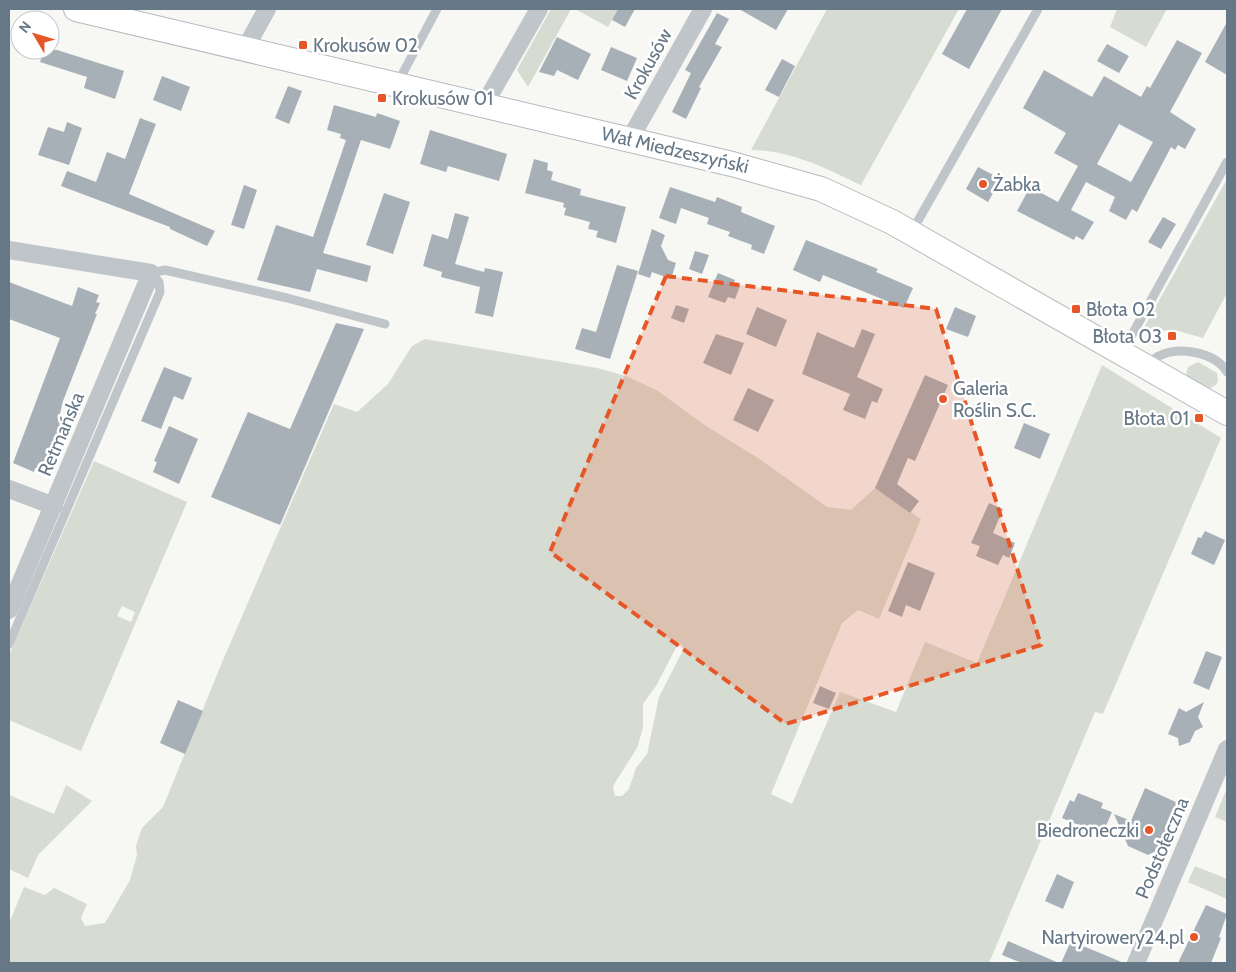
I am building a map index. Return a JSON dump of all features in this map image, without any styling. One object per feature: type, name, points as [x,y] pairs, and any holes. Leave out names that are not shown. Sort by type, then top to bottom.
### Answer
[{"type":"main road","name":"Wał Miedzeszyński","points":[[84,10],[796,180],[861,207],[911,233],[1227,412]]},
{"type":"street","points":[[245,49],[267,9]]},
{"type":"street","points":[[484,105],[539,9]]},
{"type":"street","name":"Krokusów","points":[[630,139],[703,9]]},
{"type":"street","points":[[9,250],[151,273]]},
{"type":"street","name":"Retmańska","points":[[9,610],[151,273]]},
{"type":"street","points":[[9,489],[54,506]]},
{"type":"street","name":"Podstołeczna","points":[[1136,963],[1227,749]]},
{"type":"lane","points":[[396,84],[437,9]]},
{"type":"lane","points":[[911,233],[1038,9]]},
{"type":"lane","points":[[1122,354],[1227,162]]},
{"type":"lane","points":[[9,644],[160,292],[159,282],[151,273],[165,270],[287,298],[385,324]]},
{"type":"lane","points":[[1146,366],[1159,356],[1178,351],[1208,356],[1218,360],[1227,372]]},
{"type":"highlighted area","points":[[666,276],[936,309],[1041,645],[786,724],[550,552]]},
{"type":"shaded area","points":[[551,9],[571,9],[528,87],[517,70]]},
{"type":"shaded area","points":[[575,9],[618,9],[608,27]]},
{"type":"shaded area","points":[[827,9],[959,9],[861,185],[807,161],[780,153],[751,150]]},
{"type":"shaded area","points":[[1117,9],[1167,9],[1146,47],[1110,27]]},
{"type":"shaded area","points":[[1227,179],[1227,293],[1203,338],[1175,330],[1142,331]]},
{"type":"shaded area","points":[[425,339],[597,368],[626,376],[658,391],[706,426],[758,458],[827,507],[851,510],[875,488],[921,519],[879,619],[858,610],[842,623],[771,794],[792,804],[840,692],[896,712],[925,642],[977,663],[1102,365],[1221,438],[1103,714],[1095,712],[989,963],[9,963],[9,923],[24,887],[45,895],[54,888],[87,904],[81,918],[85,926],[105,923],[130,880],[137,855],[136,846],[142,828],[163,807],[223,660],[334,404],[357,412],[388,384],[412,346]],"holes":[[[679,642],[684,648],[659,697],[647,754],[636,768],[629,789],[622,796],[615,796],[613,786],[637,748],[643,728],[643,704],[656,686]]]},
{"type":"shaded area","points":[[1198,362],[1217,373],[1218,381],[1216,385],[1207,390],[1189,379],[1186,375],[1188,367]]},
{"type":"shaded area","points":[[94,461],[187,502],[81,751],[9,720],[9,655]],"holes":[[[122,606],[135,612],[131,622],[117,616]]]},
{"type":"shaded area","points":[[66,785],[92,801],[38,855],[28,878],[9,869],[9,795],[54,814]]},
{"type":"shaded area","points":[[1227,788],[1227,822],[1215,817]]},
{"type":"shaded area","points":[[1195,866],[1227,879],[1227,899],[1188,882]]},
{"type":"building","points":[[618,9],[635,9],[625,27],[612,20]]},
{"type":"building","points":[[739,9],[788,9],[776,30]]},
{"type":"building","points":[[967,9],[1002,9],[969,69],[942,54]]},
{"type":"building","points":[[717,13],[729,19],[715,44],[722,47],[699,87],[701,88],[686,119],[672,112],[691,73],[685,70]]},
{"type":"building","points":[[1227,22],[1227,75],[1205,62]]},
{"type":"building","points":[[557,37],[591,54],[578,80],[557,70],[554,76],[539,72]]},
{"type":"building","points":[[1177,40],[1202,53],[1170,112],[1196,129],[1185,149],[1178,145],[1175,150],[1171,147],[1137,212],[1132,209],[1126,220],[1109,211],[1115,197],[1086,182],[1071,210],[1094,222],[1083,240],[1076,236],[1074,240],[1017,211],[1030,187],[1058,202],[1078,166],[1054,153],[1066,133],[1023,108],[1044,70],[1092,97],[1104,76],[1141,97],[1147,86],[1150,88]],"holes":[[[1119,124],[1153,142],[1131,182],[1097,164]]]},
{"type":"building","points":[[1107,44],[1129,56],[1119,73],[1097,61]]},
{"type":"building","points":[[611,47],[637,58],[627,81],[601,70]]},
{"type":"building","points":[[60,51],[124,71],[115,99],[84,88],[87,77],[40,62],[41,60],[60,60]]},
{"type":"building","points":[[782,59],[795,66],[779,97],[765,90]]},
{"type":"building","points":[[162,76],[190,87],[181,111],[153,100]]},
{"type":"building","points":[[288,86],[302,91],[289,124],[275,118]]},
{"type":"building","points":[[334,105],[376,117],[377,113],[400,121],[390,149],[361,140],[323,253],[371,266],[367,282],[317,269],[310,292],[257,280],[276,225],[313,237],[346,140],[340,138],[341,134],[327,130]]},
{"type":"building","points":[[140,118],[156,124],[129,194],[215,231],[207,246],[170,229],[170,227],[61,186],[67,171],[96,182],[107,152],[125,159]]},
{"type":"building","points":[[67,122],[82,128],[69,165],[38,155],[48,127],[64,132]]},
{"type":"building","points":[[430,130],[507,154],[499,181],[448,166],[446,172],[420,164]]},
{"type":"building","points":[[534,159],[548,163],[547,170],[553,172],[551,180],[581,189],[580,195],[626,207],[616,243],[596,237],[598,231],[588,229],[590,222],[564,215],[566,208],[563,207],[564,203],[525,193]]},
{"type":"building","name":"Żabka","points":[[978,167],[1001,179],[988,202],[966,189]]},
{"type":"building","points":[[244,185],[257,190],[244,229],[231,225]]},
{"type":"building","points":[[670,187],[715,202],[717,197],[742,207],[741,212],[775,226],[764,254],[751,249],[752,245],[728,236],[730,232],[707,224],[709,218],[681,208],[676,224],[659,218]]},
{"type":"building","points":[[384,193],[410,202],[393,254],[366,245]]},
{"type":"building","points":[[455,213],[469,217],[455,264],[484,272],[485,268],[503,272],[493,317],[475,313],[480,287],[441,277],[442,272],[423,266],[432,234],[448,239]]},
{"type":"building","points":[[1163,217],[1176,224],[1161,249],[1148,242]]},
{"type":"building","points":[[652,229],[665,235],[661,246],[668,260],[676,263],[671,279],[652,272],[650,278],[638,274]]},
{"type":"building","points":[[806,240],[878,269],[876,272],[913,288],[904,308],[823,275],[820,282],[793,270]]},
{"type":"building","points":[[695,251],[709,255],[702,274],[689,269]]},
{"type":"building","points":[[617,265],[638,271],[610,359],[575,349],[582,328],[596,332]]},
{"type":"building","points":[[718,273],[735,280],[733,284],[740,286],[735,299],[728,297],[725,303],[708,297]]},
{"type":"building","points":[[9,282],[72,306],[78,287],[99,295],[96,302],[100,303],[95,314],[97,314],[63,401],[59,418],[65,420],[46,472],[35,468],[34,472],[13,463],[60,338],[9,319]]},
{"type":"building","points":[[676,305],[689,309],[684,323],[671,318]]},
{"type":"building","points":[[757,307],[787,320],[776,347],[746,334]]},
{"type":"building","points":[[955,307],[976,316],[968,337],[946,329]]},
{"type":"building","points":[[336,323],[364,329],[280,525],[211,497],[248,412],[290,429]]},
{"type":"building","points":[[862,329],[875,334],[857,377],[883,389],[877,403],[872,401],[865,419],[843,410],[850,394],[802,374],[817,332],[854,348]]},
{"type":"building","points":[[716,334],[744,343],[731,375],[703,363]]},
{"type":"building","points":[[164,367],[192,378],[183,400],[174,396],[161,429],[141,421]]},
{"type":"building","points":[[925,375],[948,385],[915,461],[908,458],[897,484],[919,501],[910,513],[875,488]]},
{"type":"building","points":[[748,388],[774,400],[758,432],[733,420]]},
{"type":"building","points":[[1024,423],[1050,434],[1040,459],[1014,448]]},
{"type":"building","points":[[169,426],[198,439],[179,484],[153,472],[157,462],[154,461]]},
{"type":"building","points":[[989,503],[1003,509],[993,533],[1015,543],[1009,558],[1003,555],[998,565],[976,556],[980,546],[971,543]]},
{"type":"building","points":[[1205,531],[1225,540],[1214,565],[1191,554],[1198,537],[1201,538]]},
{"type":"building","points":[[908,562],[935,573],[920,611],[906,605],[902,617],[888,611]]},
{"type":"building","points":[[1206,651],[1222,657],[1209,690],[1193,683]]},
{"type":"building","points":[[820,686],[836,693],[829,709],[813,703]]},
{"type":"building","points":[[178,700],[203,711],[185,754],[160,743]]},
{"type":"building","points":[[1204,702],[1198,717],[1203,727],[1195,731],[1190,742],[1179,746],[1178,738],[1168,734],[1179,708],[1186,712]]},
{"type":"building","points":[[1145,788],[1178,803],[1158,850],[1148,855],[1128,846],[1114,814],[1131,821]]},
{"type":"building","points":[[1078,793],[1103,803],[1101,808],[1112,812],[1102,835],[1062,818],[1070,800],[1074,802]]},
{"type":"building","points":[[1057,874],[1074,882],[1063,909],[1045,901]]},
{"type":"building","points":[[1206,905],[1227,914],[1219,937],[1221,938],[1211,963],[1178,963]]},
{"type":"building","points":[[1008,941],[1059,963],[1022,963],[1002,955]]},
{"type":"building","points":[[1071,941],[1124,963],[1061,963]]},
{"type":"place","name":"Krokusów 02","points":[[303,45]]},
{"type":"place","name":"Krokusów 01","points":[[382,98]]},
{"type":"place","name":"Żabka","points":[[983,184]]},
{"type":"place","name":"Błota 02","points":[[1076,309]]},
{"type":"place","name":"Błota 03","points":[[1172,336]]},
{"type":"place","name":"Galeria Roślin S.C.","points":[[943,399]]},
{"type":"place","name":"Błota 01","points":[[1199,418]]},
{"type":"place","name":"Biedroneczki","points":[[1149,830]]},
{"type":"place","name":"Nartyirowery24.pl","points":[[1194,937]]}]
